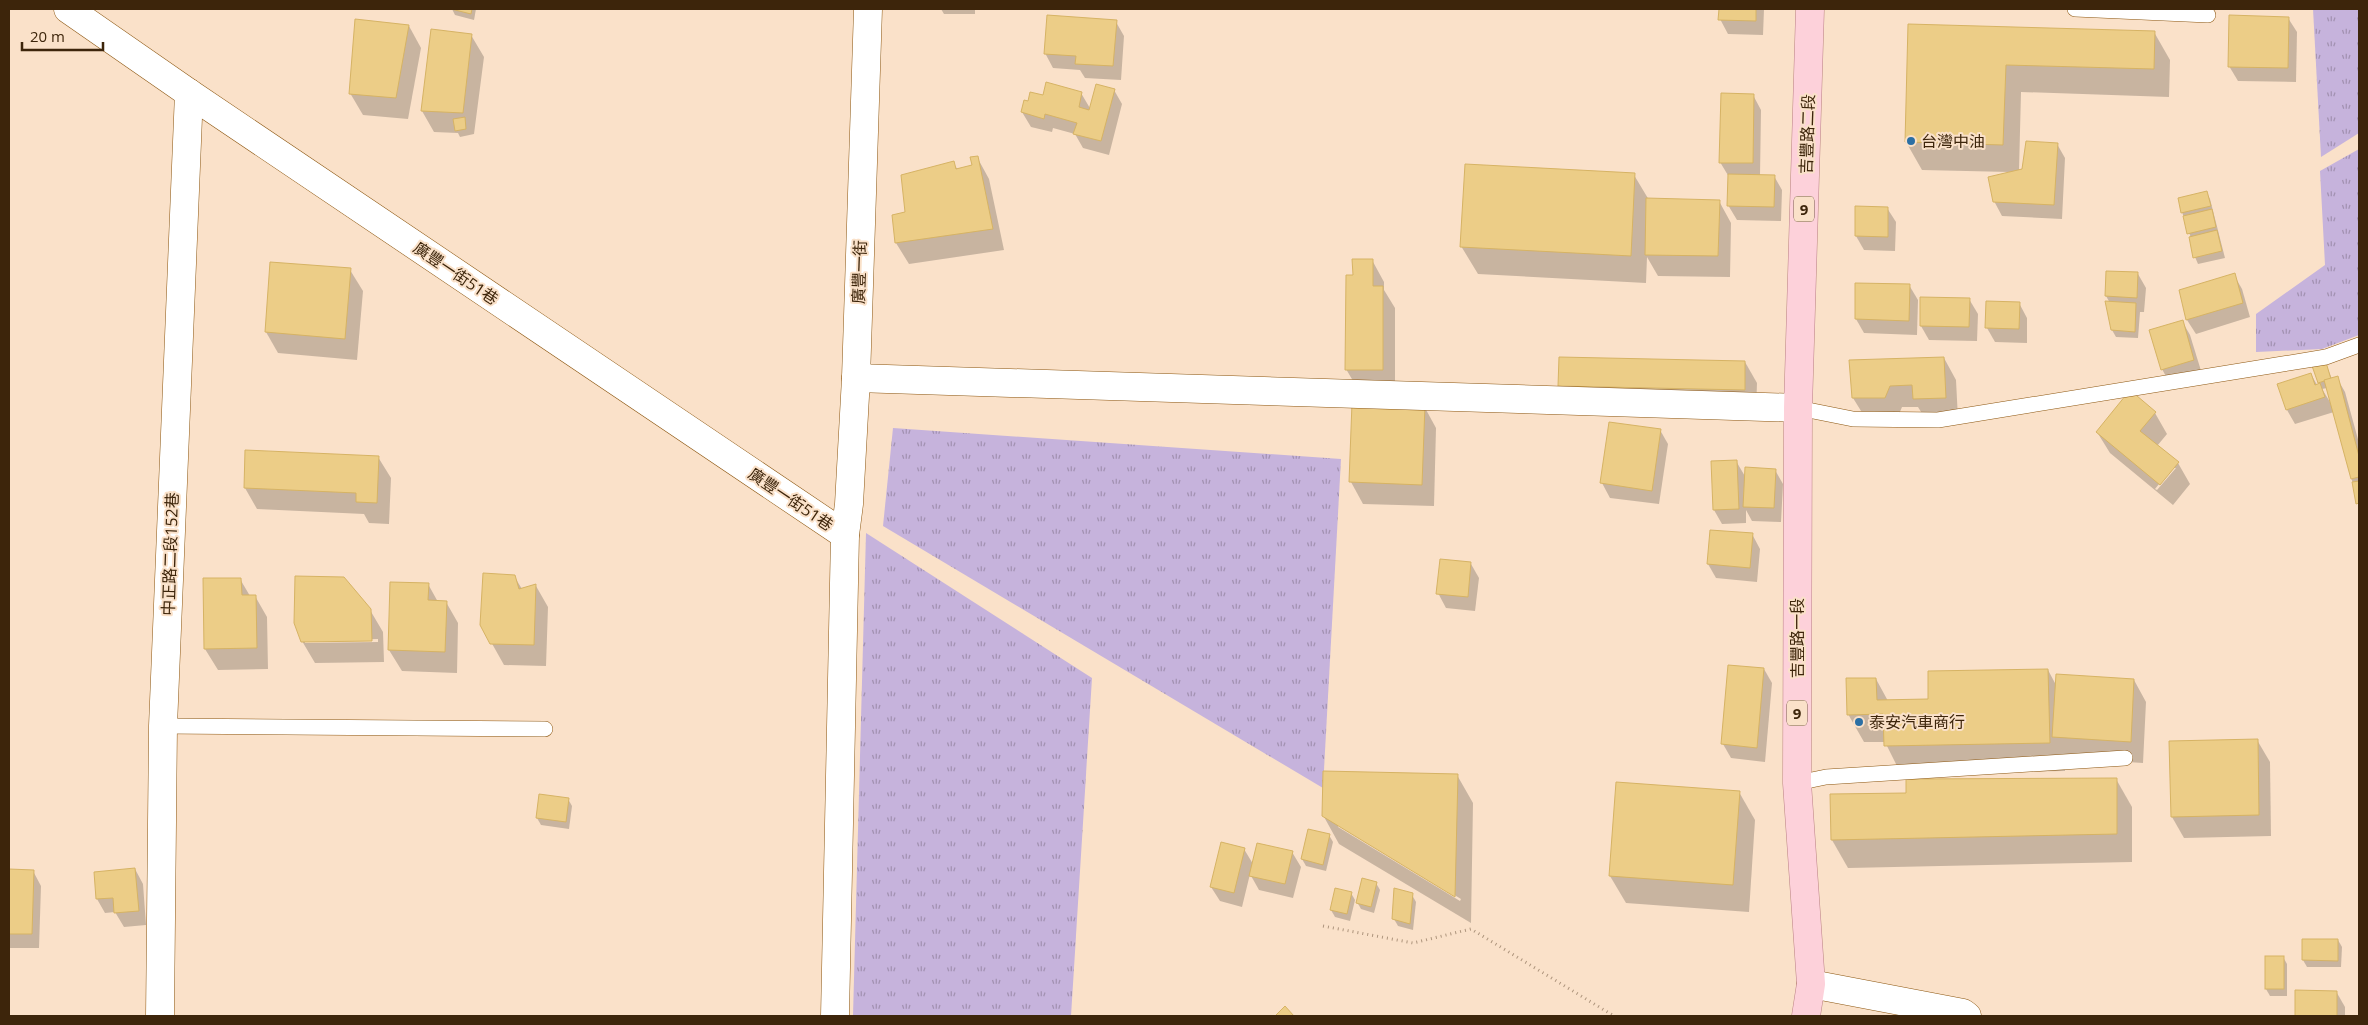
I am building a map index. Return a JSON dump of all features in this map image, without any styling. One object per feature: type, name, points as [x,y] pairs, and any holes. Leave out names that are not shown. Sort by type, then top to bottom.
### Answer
[{"type":"main road","name":"吉豐路二段","points":[[1798,408],[1810,9]]},
{"type":"main road","name":"吉豐路一段","points":[[1798,408],[1797,784],[1811,984],[1806,1016]]},
{"type":"street","name":"廣豐一街51巷","points":[[68,9],[845,535]]},
{"type":"street","name":"廣豐一街","points":[[834,1016],[845,535],[849,504],[856,378],[868,9]]},
{"type":"street","name":"中正路二段152巷","points":[[160,1016],[163,726],[189,92]]},
{"type":"street","points":[[856,378],[1798,408]]},
{"type":"street","points":[[1811,984],[1963,1013],[1967,1016]]},
{"type":"lane","points":[[2075,9],[2208,14]]},
{"type":"lane","points":[[1798,408],[1853,418],[1938,420],[2326,357],[2359,345]]},
{"type":"lane","points":[[163,726],[545,729]]},
{"type":"lane","points":[[1797,784],[1826,777],[2125,758]]},
{"type":"path","points":[[1323,926],[1413,943],[1471,929],[1614,1016]]},
{"type":"green space","points":[[2313,9],[2359,9],[2359,133],[2321,157]]},
{"type":"green space","points":[[2359,149],[2359,335],[2322,349],[2256,352],[2256,314],[2325,265],[2320,171]]},
{"type":"green space","points":[[893,428],[1341,459],[1323,788],[883,526]]},
{"type":"green space","points":[[866,533],[1092,678],[1071,1016],[853,1016]]},
{"type":"building","points":[[451,9],[472,9],[471,14]]},
{"type":"building","points":[[1719,9],[1756,9],[1756,21],[1718,20]]},
{"type":"building","points":[[1047,15],[1117,20],[1113,66],[1075,64],[1076,56],[1044,54]]},
{"type":"building","points":[[2229,15],[2289,17],[2288,68],[2228,67]]},
{"type":"building","points":[[355,19],[409,25],[396,98],[349,94]]},
{"type":"building","points":[[1908,24],[2155,31],[2154,69],[2006,65],[2003,145],[1905,142]]},
{"type":"building","points":[[431,29],[472,34],[463,113],[421,111]]},
{"type":"building","points":[[1046,82],[1082,92],[1079,107],[1089,110],[1096,84],[1115,89],[1101,141],[1073,134],[1077,123],[1045,114],[1044,119],[1021,112],[1024,100],[1028,101],[1030,92],[1043,95]]},
{"type":"building","points":[[1721,93],[1754,94],[1753,163],[1719,163]]},
{"type":"building","points":[[465,117],[466,129],[455,131],[453,119]]},
{"type":"building","points":[[2026,141],[2058,143],[2054,205],[1993,202],[1988,177],[2022,169]]},
{"type":"building","points":[[978,156],[993,229],[895,243],[892,215],[905,212],[901,175],[954,161],[956,169],[972,165],[970,157]]},
{"type":"building","points":[[1465,164],[1635,173],[1631,256],[1460,247]]},
{"type":"building","points":[[1728,174],[1775,175],[1774,207],[1727,206]]},
{"type":"building","points":[[2207,191],[2211,206],[2181,213],[2178,198]]},
{"type":"building","points":[[1646,198],[1720,200],[1718,256],[1645,255]]},
{"type":"building","points":[[1855,206],[1888,207],[1888,237],[1855,236]]},
{"type":"building","points":[[2212,209],[2216,227],[2187,234],[2183,216]]},
{"type":"building","points":[[2217,230],[2222,251],[2193,258],[2189,237]]},
{"type":"building","points":[[1352,259],[1373,259],[1373,286],[1383,286],[1383,370],[1345,370],[1346,275],[1353,275]]},
{"type":"building","points":[[270,262],[351,268],[345,339],[265,332]]},
{"type":"building","points":[[2106,271],[2138,272],[2137,298],[2105,296]]},
{"type":"building","points":[[2235,273],[2243,303],[2186,320],[2179,290]]},
{"type":"building","points":[[1855,283],[1910,284],[1909,321],[1855,319]]},
{"type":"building","points":[[1920,297],[1970,298],[1969,327],[1920,326]]},
{"type":"building","points":[[1986,301],[2020,302],[2019,329],[1985,328]]},
{"type":"building","points":[[2105,301],[2136,303],[2135,332],[2111,330]]},
{"type":"building","points":[[2183,320],[2194,360],[2161,370],[2149,330]]},
{"type":"building","points":[[1559,357],[1745,361],[1745,390],[1558,386]]},
{"type":"building","points":[[1944,357],[1946,398],[1913,399],[1912,385],[1890,386],[1885,398],[1852,398],[1849,360]]},
{"type":"building","points":[[2325,359],[2331,379],[2318,383],[2311,363]]},
{"type":"building","points":[[2311,373],[2315,385],[2320,383],[2325,397],[2286,410],[2277,384]]},
{"type":"building","points":[[2338,376],[2359,456],[2359,477],[2351,479],[2324,380]]},
{"type":"building","points":[[2130,390],[2156,412],[2140,431],[2179,462],[2160,485],[2096,432]]},
{"type":"building","points":[[1352,403],[1425,405],[1422,485],[1349,482]]},
{"type":"building","points":[[1609,422],[1661,429],[1652,491],[1600,483]]},
{"type":"building","points":[[245,450],[379,456],[377,503],[356,502],[356,493],[244,488]]},
{"type":"building","points":[[1737,460],[1739,509],[1713,510],[1711,461]]},
{"type":"building","points":[[1745,467],[1776,469],[1774,508],[1743,507]]},
{"type":"building","points":[[2359,481],[2359,503],[2356,504],[2352,482]]},
{"type":"building","points":[[1710,530],[1753,533],[1750,568],[1707,564]]},
{"type":"building","points":[[1440,559],[1471,562],[1468,597],[1436,594]]},
{"type":"building","points":[[483,573],[515,575],[519,589],[536,584],[534,645],[490,644],[480,625]]},
{"type":"building","points":[[295,576],[344,577],[371,609],[372,641],[301,642],[294,623]]},
{"type":"building","points":[[203,578],[241,578],[242,595],[256,595],[257,648],[204,649]]},
{"type":"building","points":[[390,582],[429,583],[428,600],[447,601],[445,652],[388,650]]},
{"type":"building","points":[[1728,665],[1764,668],[1757,748],[1721,744]]},
{"type":"building","points":[[2048,669],[2050,743],[1884,746],[1883,714],[1847,715],[1846,678],[1876,678],[1877,700],[1928,699],[1928,671]]},
{"type":"building","points":[[2056,674],[2134,679],[2131,742],[2052,737]]},
{"type":"building","points":[[2258,739],[2259,815],[2171,817],[2169,741]]},
{"type":"building","points":[[1323,771],[1458,774],[1455,897],[1322,816]]},
{"type":"building","points":[[2117,778],[2117,834],[1831,840],[1830,794],[1906,793],[1906,779]]},
{"type":"building","points":[[1616,782],[1740,791],[1733,885],[1609,876]]},
{"type":"building","points":[[539,794],[569,798],[566,822],[536,818]]},
{"type":"building","points":[[1308,829],[1330,834],[1323,865],[1301,859]]},
{"type":"building","points":[[1221,842],[1245,848],[1234,893],[1210,887]]},
{"type":"building","points":[[1257,843],[1293,851],[1285,884],[1249,876]]},
{"type":"building","points":[[135,868],[139,911],[114,913],[113,898],[96,899],[94,872]]},
{"type":"building","points":[[9,869],[34,870],[32,934],[9,934]]},
{"type":"building","points":[[1362,878],[1377,882],[1371,907],[1356,903]]},
{"type":"building","points":[[1335,888],[1352,892],[1347,914],[1330,910]]},
{"type":"building","points":[[1394,888],[1413,893],[1410,924],[1392,919]]},
{"type":"building","points":[[2302,939],[2338,939],[2338,961],[2302,960]]},
{"type":"building","points":[[2265,956],[2284,956],[2284,989],[2265,989]]},
{"type":"building","points":[[2295,990],[2337,991],[2337,1016],[2295,1016]]},
{"type":"building","points":[[1285,1006],[1294,1016],[1275,1016]]},
{"type":"place","name":"台灣中油","points":[[1911,141]]},
{"type":"place","name":"泰安汽車商行","points":[[1859,722]]}]
